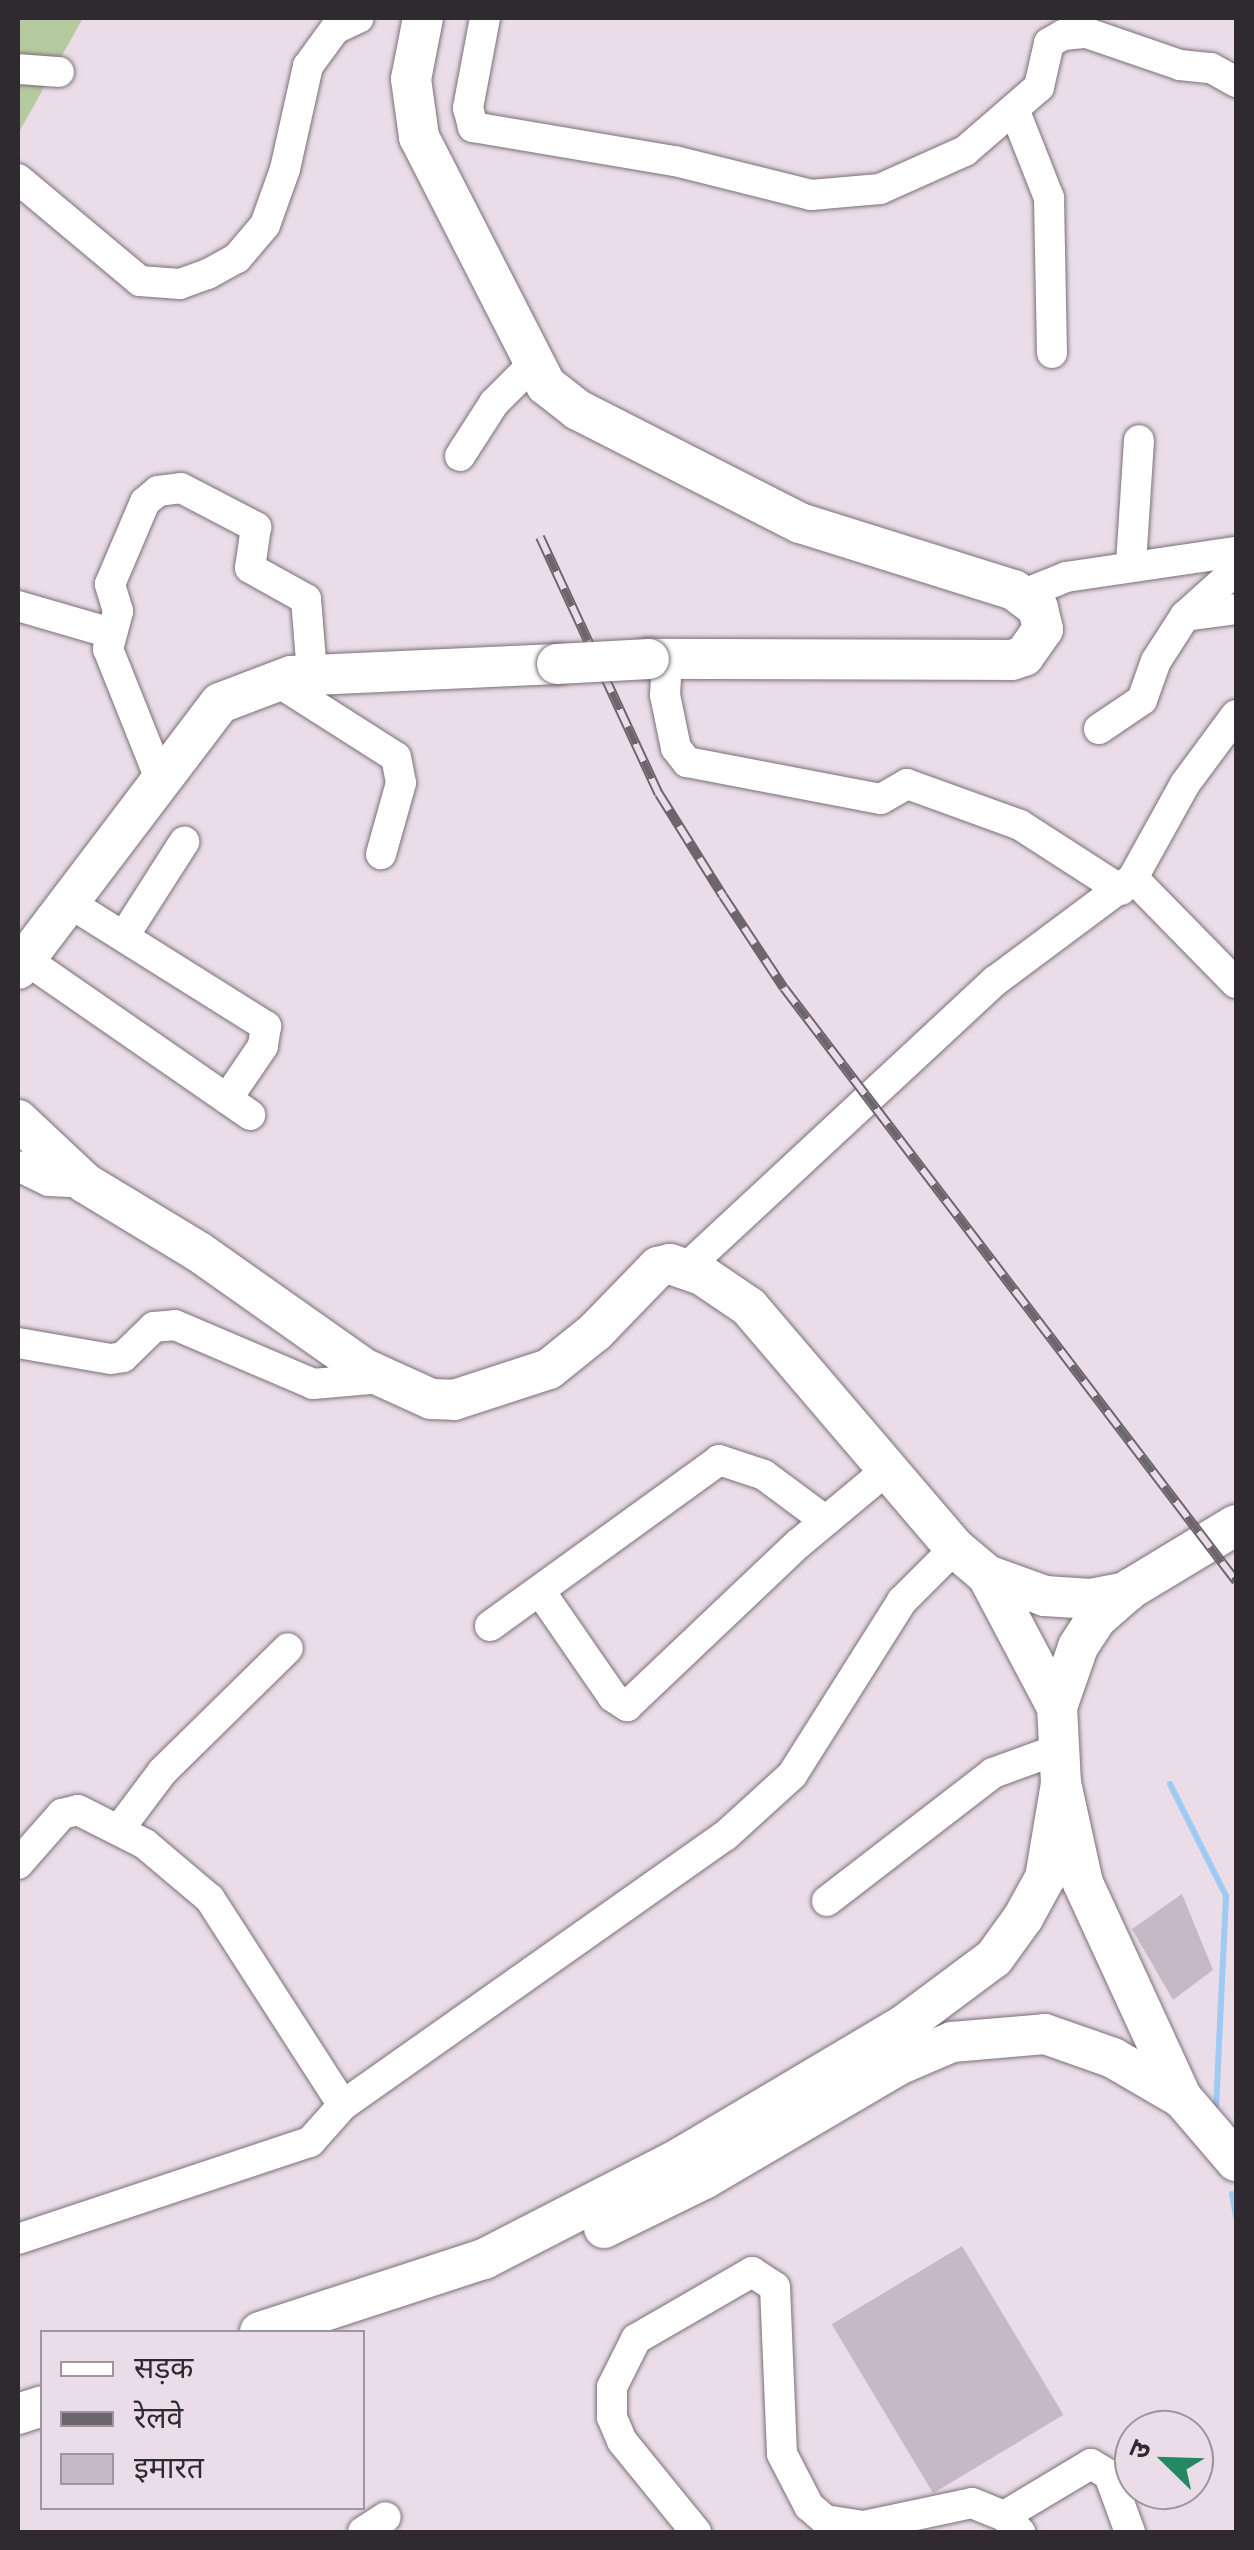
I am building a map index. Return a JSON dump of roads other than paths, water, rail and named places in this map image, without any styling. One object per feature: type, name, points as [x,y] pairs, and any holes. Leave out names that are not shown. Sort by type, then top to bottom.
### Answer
[{"type":"main road","points":[[21,964],[220,703],[294,677],[658,659],[1012,660],[1024,656],[1043,629],[1038,608],[1022,595],[800,523],[578,410],[546,386],[419,137],[411,79],[422,18]]},
{"type":"main road","points":[[18,1120],[86,1183],[199,1252],[382,1378],[431,1400],[454,1400],[528,1378],[596,1332],[645,1276],[670,1264],[686,1268],[758,1316],[955,1548],[987,1575],[1045,1596],[1091,1599],[1126,1592]]},
{"type":"main road","points":[[1236,1525],[1126,1592],[1078,1648],[1057,1706],[1060,1766],[1083,1883],[1182,2098],[1236,2161]]},
{"type":"main road","points":[[987,1575],[1057,1706]]},
{"type":"main road","points":[[266,2330],[484,2259],[676,2161],[904,2024],[994,1958],[1022,1918],[1045,1878],[1060,1766]]},
{"type":"main road","points":[[348,2330],[506,2276],[704,2179],[898,2065],[952,2042],[1045,2034],[1113,2058],[1182,2098]]},
{"type":"street","points":[[18,179],[140,281],[180,284],[208,274],[237,258],[265,224],[285,169],[308,66],[334,29],[359,18]]},
{"type":"street","points":[[485,18],[468,108],[472,127],[675,161],[811,195],[858,193],[910,179],[965,151],[1044,82],[1049,44],[1063,35],[1087,34],[1180,66],[1211,68],[1236,82]]},
{"type":"street","points":[[18,69],[25,65],[59,72]]},
{"type":"street","points":[[1014,109],[1049,198],[1052,352]]},
{"type":"street","points":[[460,456],[494,403],[533,364]]},
{"type":"street","points":[[1130,564],[1139,440]]},
{"type":"street","points":[[160,779],[110,638],[118,611],[110,584],[145,502],[158,490],[181,488],[256,526],[250,568],[306,599],[294,677],[396,757],[401,782],[381,854]]},
{"type":"street","points":[[1022,595],[1066,577],[1130,564],[1236,552]]},
{"type":"street","points":[[1098,729],[1142,700],[1156,661],[1184,616],[1236,570]]},
{"type":"street","points":[[18,606],[110,638]]},
{"type":"street","points":[[1184,616],[1236,609]]},
{"type":"street","points":[[18,618],[110,638]]},
{"type":"street","points":[[658,659],[676,748],[687,762],[881,799],[907,784],[1020,825],[1127,884],[1236,983]]},
{"type":"street","points":[[686,1268],[995,980],[1127,884],[1185,784],[1236,715]]},
{"type":"street","points":[[124,936],[184,842]]},
{"type":"street","points":[[21,964],[239,1106],[263,1046],[266,1026],[68,902]]},
{"type":"street","points":[[18,1166],[49,1181],[86,1183]]},
{"type":"street","points":[[18,1343],[111,1359],[176,1324],[312,1384],[382,1378]]},
{"type":"street","points":[[490,1626],[542,1594],[719,1460],[764,1474],[826,1521]]},
{"type":"street","points":[[542,1594],[614,1698],[626,1706],[826,1521],[890,1468]]},
{"type":"street","points":[[18,2239],[292,2151],[342,2105],[770,1800],[902,1601],[955,1548]]},
{"type":"street","points":[[120,1828],[162,1771],[288,1648]]},
{"type":"street","points":[[827,1902],[993,1773],[1060,1766]]},
{"type":"street","points":[[18,1864],[70,1811],[87,1811],[120,1828],[210,1900],[342,2105]]},
{"type":"street","points":[[696,2532],[622,2441],[612,2417],[616,2373],[636,2339],[739,2275],[760,2273],[772,2281],[778,2324],[782,2454],[809,2506],[825,2520],[864,2526],[972,2503],[1012,2524],[1091,2464],[1110,2475],[1130,2532]]},
{"type":"waterway","points":[[1170,1784],[1226,1896],[1216,2105]]},
{"type":"waterway","points":[[1232,2194],[1236,2217]]},
{"type":"railway","points":[[540,537],[659,794],[784,988],[1236,1581]]}]
